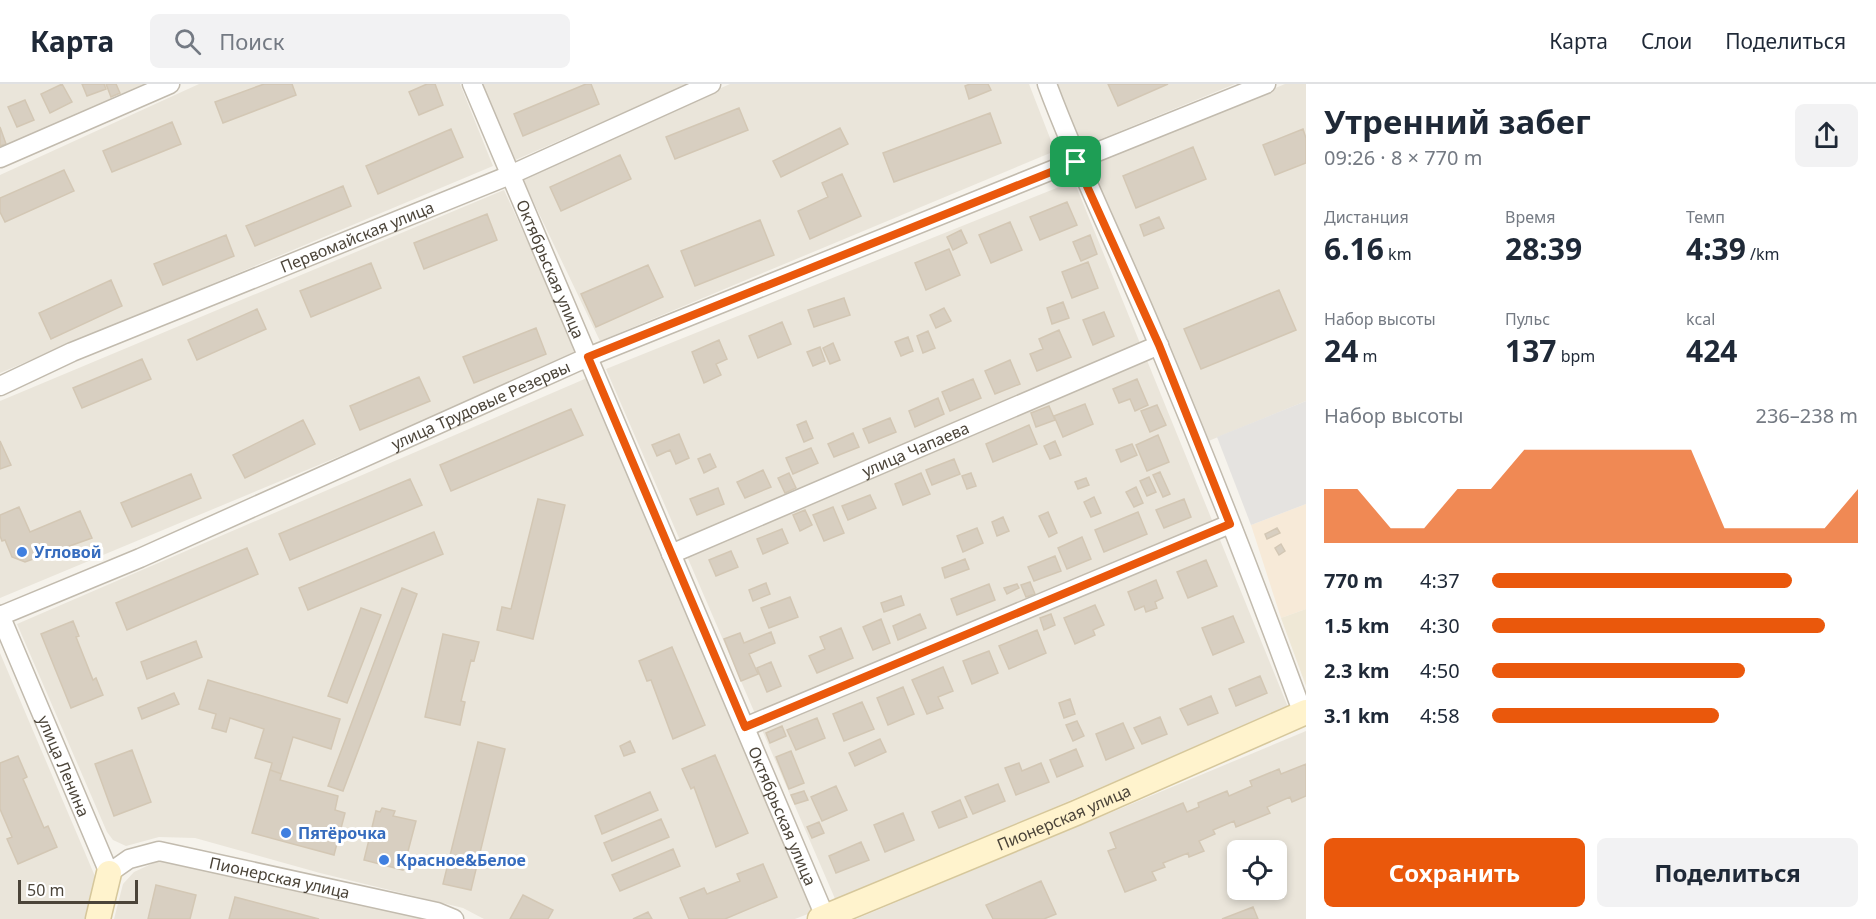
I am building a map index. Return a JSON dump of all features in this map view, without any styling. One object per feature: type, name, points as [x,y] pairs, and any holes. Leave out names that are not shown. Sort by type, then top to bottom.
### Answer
[{"type":"street","points":[[0,158],[170,84]]},
{"type":"street","name":"Октябрьская улица","points":[[472,84],[824,918]]},
{"type":"street","name":"Первомайская улица","points":[[0,386],[72,352],[510,175],[711,84]]},
{"type":"street","points":[[1047,84],[1076,162],[1159,345],[1230,524],[1245,556],[1305,713]]},
{"type":"street","name":"улица Трудовые Резервы","points":[[0,616],[140,558],[588,357],[1266,84]]},
{"type":"street","name":"улица Чапаева","points":[[671,554],[1159,345]]},
{"type":"street","points":[[745,727],[1230,524]]},
{"type":"street","name":"улица Ленина","points":[[0,616],[109,873]]},
{"type":"street","name":"Пионерская улица","points":[[824,918],[1087,808],[1305,713]]},
{"type":"street","name":"Пионерская улица","points":[[109,873],[129,859],[159,851],[428,910],[454,919]]},
{"type":"street","points":[[98,919],[109,873]]},
{"type":"shaded area","points":[[0,84],[152,84],[0,149]]},
{"type":"shaded area","points":[[199,84],[460,84],[493,166],[0,373],[0,175]]},
{"type":"shaded area","points":[[480,84],[689,84],[513,161]]},
{"type":"shaded area","points":[[730,84],[1029,84],[1055,151],[600,341],[521,176]]},
{"type":"shaded area","points":[[1054,84],[1235,84],[1079,148]]},
{"type":"shaded area","points":[[1285,84],[1306,84],[1306,401],[1206,442],[1089,166]]},
{"type":"shaded area","points":[[1074,181],[1288,707],[836,901],[606,369]]},
{"type":"shaded area","points":[[504,190],[580,356],[0,598],[0,401]]},
{"type":"shaded area","points":[[587,378],[743,739],[813,912],[795,919],[484,919],[463,908],[320,873],[195,838],[159,837],[126,846],[113,840],[107,832],[17,624]]},
{"type":"shaded area","points":[[1306,401],[1306,504],[1251,525],[1217,437]]},
{"type":"shaded area","points":[[1306,504],[1306,609],[1281,618],[1251,525]]},
{"type":"shaded area","points":[[1306,609],[1306,686],[1281,618]]},
{"type":"shaded area","points":[[0,653],[97,881],[87,919],[0,919]]},
{"type":"shaded area","points":[[1306,731],[1306,919],[856,919]]},
{"type":"shaded area","points":[[160,860],[423,919],[114,919],[123,884],[134,872]]},
{"type":"building","points":[[62,84],[72,102],[50,113],[41,94]]},
{"type":"building","points":[[82,84],[104,84],[106,89],[87,96]]},
{"type":"building","points":[[106,84],[116,84],[120,93],[111,97]]},
{"type":"building","points":[[264,84],[292,84],[296,95],[223,123],[215,102]]},
{"type":"building","points":[[427,84],[435,84],[443,105],[419,115],[409,92]]},
{"type":"building","points":[[586,84],[591,84],[599,104],[523,136],[514,114]]},
{"type":"building","points":[[988,84],[991,90],[969,99],[965,86]]},
{"type":"building","points":[[1108,84],[1168,84],[1118,106]]},
{"type":"building","points":[[25,100],[34,120],[17,127],[8,107]]},
{"type":"building","points":[[739,108],[748,130],[675,159],[666,137]]},
{"type":"building","points":[[990,113],[1001,143],[894,182],[883,153]]},
{"type":"building","points":[[172,122],[181,144],[112,172],[103,151]]},
{"type":"building","points":[[0,127],[6,144],[0,146]]},
{"type":"building","points":[[840,128],[848,144],[781,177],[773,161]]},
{"type":"building","points":[[451,129],[463,157],[378,194],[366,166]]},
{"type":"building","points":[[1303,129],[1306,138],[1306,163],[1275,175],[1263,145]]},
{"type":"building","points":[[1193,147],[1206,179],[1136,208],[1123,176]]},
{"type":"building","points":[[620,155],[631,179],[561,211],[550,187]]},
{"type":"building","points":[[64,170],[74,191],[5,222],[0,212],[0,198]]},
{"type":"building","points":[[842,174],[861,216],[810,239],[798,211],[828,197],[822,183]]},
{"type":"building","points":[[343,186],[351,206],[255,246],[246,226]]},
{"type":"building","points":[[1067,202],[1077,225],[1040,240],[1030,217]]},
{"type":"building","points":[[487,214],[497,240],[424,269],[414,243]]},
{"type":"building","points":[[1159,217],[1164,228],[1144,236],[1140,225]]},
{"type":"building","points":[[760,220],[774,255],[695,286],[681,251]]},
{"type":"building","points":[[1010,222],[1022,250],[991,263],[979,235]]},
{"type":"building","points":[[961,230],[967,243],[953,250],[947,237]]},
{"type":"building","points":[[226,235],[234,256],[163,285],[154,264]]},
{"type":"building","points":[[1090,235],[1097,254],[1081,261],[1073,242]]},
{"type":"building","points":[[949,249],[960,275],[926,290],[915,263]]},
{"type":"building","points":[[1088,262],[1098,288],[1072,298],[1062,272]]},
{"type":"building","points":[[371,263],[381,288],[311,317],[300,291]]},
{"type":"building","points":[[648,265],[663,297],[596,327],[581,294]]},
{"type":"building","points":[[111,280],[122,306],[51,339],[39,313]]},
{"type":"building","points":[[1279,290],[1296,330],[1201,369],[1184,329]]},
{"type":"building","points":[[844,298],[850,315],[814,327],[808,310]]},
{"type":"building","points":[[1063,302],[1069,318],[1052,324],[1047,308]]},
{"type":"building","points":[[944,308],[951,321],[936,328],[930,315]]},
{"type":"building","points":[[257,309],[266,329],[197,360],[188,340]]},
{"type":"building","points":[[1104,312],[1114,336],[1093,345],[1083,320]]},
{"type":"building","points":[[782,322],[791,344],[758,358],[749,336]]},
{"type":"building","points":[[536,328],[546,354],[474,383],[463,357]]},
{"type":"building","points":[[1059,330],[1071,357],[1037,371],[1030,354],[1043,349],[1039,339]]},
{"type":"building","points":[[928,331],[935,348],[923,353],[917,336]]},
{"type":"building","points":[[908,337],[913,351],[901,356],[895,342]]},
{"type":"building","points":[[719,340],[727,359],[716,364],[721,375],[704,383],[692,352]]},
{"type":"building","points":[[833,343],[840,360],[830,364],[823,348]]},
{"type":"building","points":[[820,347],[825,361],[813,366],[807,352]]},
{"type":"building","points":[[142,359],[151,379],[82,408],[73,388]]},
{"type":"building","points":[[1010,360],[1020,384],[995,394],[985,371]]},
{"type":"building","points":[[419,377],[430,401],[360,430],[350,406]]},
{"type":"building","points":[[973,379],[981,398],[950,411],[942,392]]},
{"type":"building","points":[[1137,379],[1148,405],[1135,411],[1130,399],[1119,403],[1113,389]]},
{"type":"building","points":[[938,398],[944,414],[915,427],[909,411]]},
{"type":"building","points":[[1085,404],[1093,424],[1063,437],[1054,416]]},
{"type":"building","points":[[1157,405],[1166,425],[1150,432],[1141,411]]},
{"type":"building","points":[[1049,406],[1055,420],[1036,427],[1031,413]]},
{"type":"building","points":[[571,409],[583,435],[451,491],[440,465]]},
{"type":"building","points":[[890,418],[896,432],[869,443],[863,429]]},
{"type":"building","points":[[303,420],[315,444],[245,478],[233,455]]},
{"type":"building","points":[[806,421],[813,438],[804,442],[797,425]]},
{"type":"building","points":[[1029,425],[1037,444],[993,462],[986,444]]},
{"type":"building","points":[[853,433],[859,447],[834,457],[828,444]]},
{"type":"building","points":[[679,434],[689,458],[676,464],[670,450],[657,456],[652,445]]},
{"type":"building","points":[[1158,435],[1169,462],[1147,471],[1136,445]]},
{"type":"building","points":[[0,441],[11,465],[0,469]]},
{"type":"building","points":[[1055,441],[1061,455],[1050,459],[1044,446]]},
{"type":"building","points":[[1132,444],[1137,455],[1121,462],[1116,450]]},
{"type":"building","points":[[811,448],[818,463],[793,474],[786,458]]},
{"type":"building","points":[[710,454],[716,467],[704,473],[698,459]]},
{"type":"building","points":[[954,459],[960,474],[932,485],[926,470]]},
{"type":"building","points":[[763,470],[771,487],[745,498],[737,482]]},
{"type":"building","points":[[1160,472],[1170,494],[1163,497],[1153,475]]},
{"type":"building","points":[[789,473],[796,488],[785,493],[778,478]]},
{"type":"building","points":[[921,473],[930,494],[903,505],[895,484]]},
{"type":"building","points":[[971,473],[976,486],[967,489],[962,476]]},
{"type":"building","points":[[191,474],[201,498],[132,527],[121,503]]},
{"type":"building","points":[[1149,477],[1156,492],[1147,496],[1140,481]]},
{"type":"building","points":[[1086,478],[1089,485],[1078,489],[1075,482]]},
{"type":"building","points":[[410,479],[422,505],[290,560],[279,534]]},
{"type":"building","points":[[1136,487],[1143,503],[1134,507],[1126,492]]},
{"type":"building","points":[[718,488],[724,504],[697,515],[690,499]]},
{"type":"building","points":[[870,495],[876,508],[848,520],[842,506]]},
{"type":"building","points":[[1094,497],[1101,513],[1091,517],[1084,502]]},
{"type":"building","points":[[538,499],[565,505],[533,639],[497,630],[502,607],[511,609]]},
{"type":"building","points":[[1184,499],[1191,517],[1164,528],[1156,510]]},
{"type":"building","points":[[19,507],[30,532],[80,511],[92,538],[25,562],[12,557],[5,540],[2,541],[0,536],[0,515]]},
{"type":"building","points":[[833,507],[844,533],[824,541],[813,515]]},
{"type":"building","points":[[805,510],[812,525],[800,531],[793,515]]},
{"type":"building","points":[[1048,512],[1057,533],[1049,537],[1039,516]]},
{"type":"building","points":[[1138,512],[1147,534],[1104,552],[1095,530]]},
{"type":"building","points":[[1003,517],[1009,531],[997,536],[992,522]]},
{"type":"building","points":[[977,528],[983,543],[963,552],[957,536]]},
{"type":"building","points":[[1277,528],[1280,533],[1267,539],[1265,534]]},
{"type":"building","points":[[782,529],[788,543],[763,554],[757,539]]},
{"type":"building","points":[[434,532],[443,554],[308,610],[299,588]]},
{"type":"building","points":[[1082,537],[1091,559],[1067,569],[1058,548]]},
{"type":"building","points":[[1281,544],[1285,551],[1279,555],[1275,548]]},
{"type":"building","points":[[247,548],[258,574],[127,630],[116,603]]},
{"type":"building","points":[[731,551],[738,567],[716,576],[709,560]]},
{"type":"building","points":[[1055,556],[1061,571],[1034,581],[1028,567]]},
{"type":"building","points":[[965,559],[969,569],[945,578],[942,568]]},
{"type":"building","points":[[1206,560],[1217,586],[1188,598],[1177,572]]},
{"type":"building","points":[[1156,580],[1163,598],[1155,602],[1157,608],[1146,612],[1144,606],[1135,610],[1128,592]]},
{"type":"building","points":[[1030,582],[1035,594],[1026,597],[1021,585]]},
{"type":"building","points":[[766,583],[770,594],[753,601],[749,590]]},
{"type":"building","points":[[989,584],[995,600],[957,615],[951,599]]},
{"type":"building","points":[[1017,584],[1019,588],[1007,594],[1004,588]]},
{"type":"building","points":[[402,588],[417,594],[343,791],[328,786]]},
{"type":"building","points":[[901,596],[904,605],[884,612],[881,603]]},
{"type":"building","points":[[790,597],[798,617],[769,628],[761,608]]},
{"type":"building","points":[[1095,605],[1104,625],[1093,630],[1095,635],[1075,644],[1064,618]]},
{"type":"building","points":[[361,608],[381,615],[347,703],[328,696]]},
{"type":"building","points":[[920,614],[926,628],[898,640],[893,626]]},
{"type":"building","points":[[1051,614],[1055,625],[1044,630],[1040,618]]},
{"type":"building","points":[[1233,616],[1244,642],[1213,655],[1202,628]]},
{"type":"building","points":[[881,619],[890,643],[873,650],[863,627]]},
{"type":"building","points":[[73,621],[79,636],[76,637],[93,680],[96,678],[103,695],[71,708],[41,634]]},
{"type":"building","points":[[841,628],[853,658],[817,673],[809,656],[825,649],[820,637]]},
{"type":"building","points":[[1037,630],[1046,653],[1009,669],[999,646]]},
{"type":"building","points":[[771,632],[775,643],[749,654],[758,674],[741,681],[724,639],[740,633],[744,643]]},
{"type":"building","points":[[443,634],[479,642],[474,661],[471,660],[461,701],[465,702],[460,725],[425,717]]},
{"type":"building","points":[[196,641],[202,657],[147,679],[141,662]]},
{"type":"building","points":[[672,647],[705,725],[673,739],[651,680],[647,681],[639,661]]},
{"type":"building","points":[[989,651],[998,673],[972,684],[963,661]]},
{"type":"building","points":[[771,662],[781,686],[767,692],[757,668]]},
{"type":"building","points":[[943,667],[953,691],[938,697],[943,708],[927,714],[912,680]]},
{"type":"building","points":[[1260,676],[1267,693],[1236,706],[1229,689]]},
{"type":"building","points":[[208,680],[340,719],[331,749],[293,737],[282,774],[270,770],[272,763],[255,758],[264,729],[230,718],[226,732],[212,728],[216,714],[199,709]]},
{"type":"building","points":[[903,687],[914,714],[888,725],[877,698]]},
{"type":"building","points":[[174,693],[179,704],[142,719],[138,708]]},
{"type":"building","points":[[1211,696],[1218,713],[1188,725],[1180,709]]},
{"type":"building","points":[[1070,699],[1075,714],[1064,718],[1059,703]]},
{"type":"building","points":[[862,702],[874,729],[844,741],[833,714]]},
{"type":"building","points":[[1160,717],[1167,734],[1142,744],[1134,728]]},
{"type":"building","points":[[817,718],[825,738],[796,750],[787,730]]},
{"type":"building","points":[[1077,721],[1084,736],[1073,741],[1066,725]]},
{"type":"building","points":[[1123,723],[1134,748],[1106,760],[1096,734]]},
{"type":"building","points":[[782,726],[786,736],[770,743],[766,733]]},
{"type":"building","points":[[880,739],[886,752],[855,766],[849,753]]},
{"type":"building","points":[[630,741],[635,752],[624,756],[620,746]]},
{"type":"building","points":[[478,742],[505,749],[471,890],[443,884]]},
{"type":"building","points":[[1076,749],[1083,766],[1057,777],[1050,760]]},
{"type":"building","points":[[132,750],[151,802],[114,816],[95,764]]},
{"type":"building","points":[[791,751],[804,783],[789,789],[776,757]]},
{"type":"building","points":[[715,755],[748,833],[716,847],[694,787],[691,789],[682,769]]},
{"type":"building","points":[[18,756],[27,777],[23,779],[44,828],[48,826],[57,847],[18,864],[7,839],[12,837],[0,809],[0,763]]},
{"type":"building","points":[[1019,763],[1022,771],[1041,763],[1049,782],[1016,795],[1005,768]]},
{"type":"building","points":[[1306,764],[1306,796],[1292,802],[1290,797],[1267,807],[1270,813],[1236,827],[1234,821],[1213,830],[1215,834],[1199,841],[1204,851],[1189,857],[1188,853],[1163,863],[1165,867],[1152,872],[1156,880],[1125,892],[1108,851],[1116,848],[1110,833],[1183,803],[1187,812],[1199,807],[1198,803],[1227,791],[1229,796],[1252,786],[1250,781],[1279,769],[1281,774]]},
{"type":"building","points":[[270,770],[282,774],[280,780],[338,796],[335,810],[345,813],[334,855],[252,833]]},
{"type":"building","points":[[998,784],[1005,801],[973,814],[965,797]]},
{"type":"building","points":[[836,786],[847,810],[822,821],[811,797]]},
{"type":"building","points":[[804,791],[808,800],[795,804],[791,795]]},
{"type":"building","points":[[650,792],[658,810],[602,834],[595,816]]},
{"type":"building","points":[[960,800],[967,817],[939,828],[932,812]]},
{"type":"building","points":[[382,808],[395,811],[393,816],[416,821],[403,870],[364,860],[376,811],[380,812]]},
{"type":"building","points":[[903,813],[914,840],[885,852],[874,825]]},
{"type":"building","points":[[661,819],[669,837],[612,861],[604,843]]},
{"type":"building","points":[[819,822],[824,833],[812,838],[807,827]]},
{"type":"building","points":[[861,842],[869,860],[836,873],[829,856]]},
{"type":"building","points":[[673,849],[680,866],[620,891],[612,875]]},
{"type":"building","points":[[763,864],[777,897],[725,919],[689,919],[680,898],[704,888],[707,894],[740,881],[737,874]]},
{"type":"building","points":[[1041,881],[1056,914],[1044,919],[993,919],[986,905]]},
{"type":"building","points":[[156,885],[196,895],[190,919],[148,919]]},
{"type":"building","points":[[523,895],[553,910],[548,919],[510,919]]},
{"type":"building","points":[[235,897],[319,919],[229,919]]},
{"type":"building","points":[[1253,907],[1258,919],[1222,919]]},
{"type":"building","points":[[648,912],[652,919],[633,919]]},
{"type":"place","name":"Угловой","points":[[22,552]]},
{"type":"place","name":"Пятёрочка","points":[[286,833]]},
{"type":"place","name":"Красное&Белое","points":[[384,860]]},
{"type":"route","points":[[1076,162],[1159,345],[1230,524],[745,727],[588,357],[1076,162]]}]
